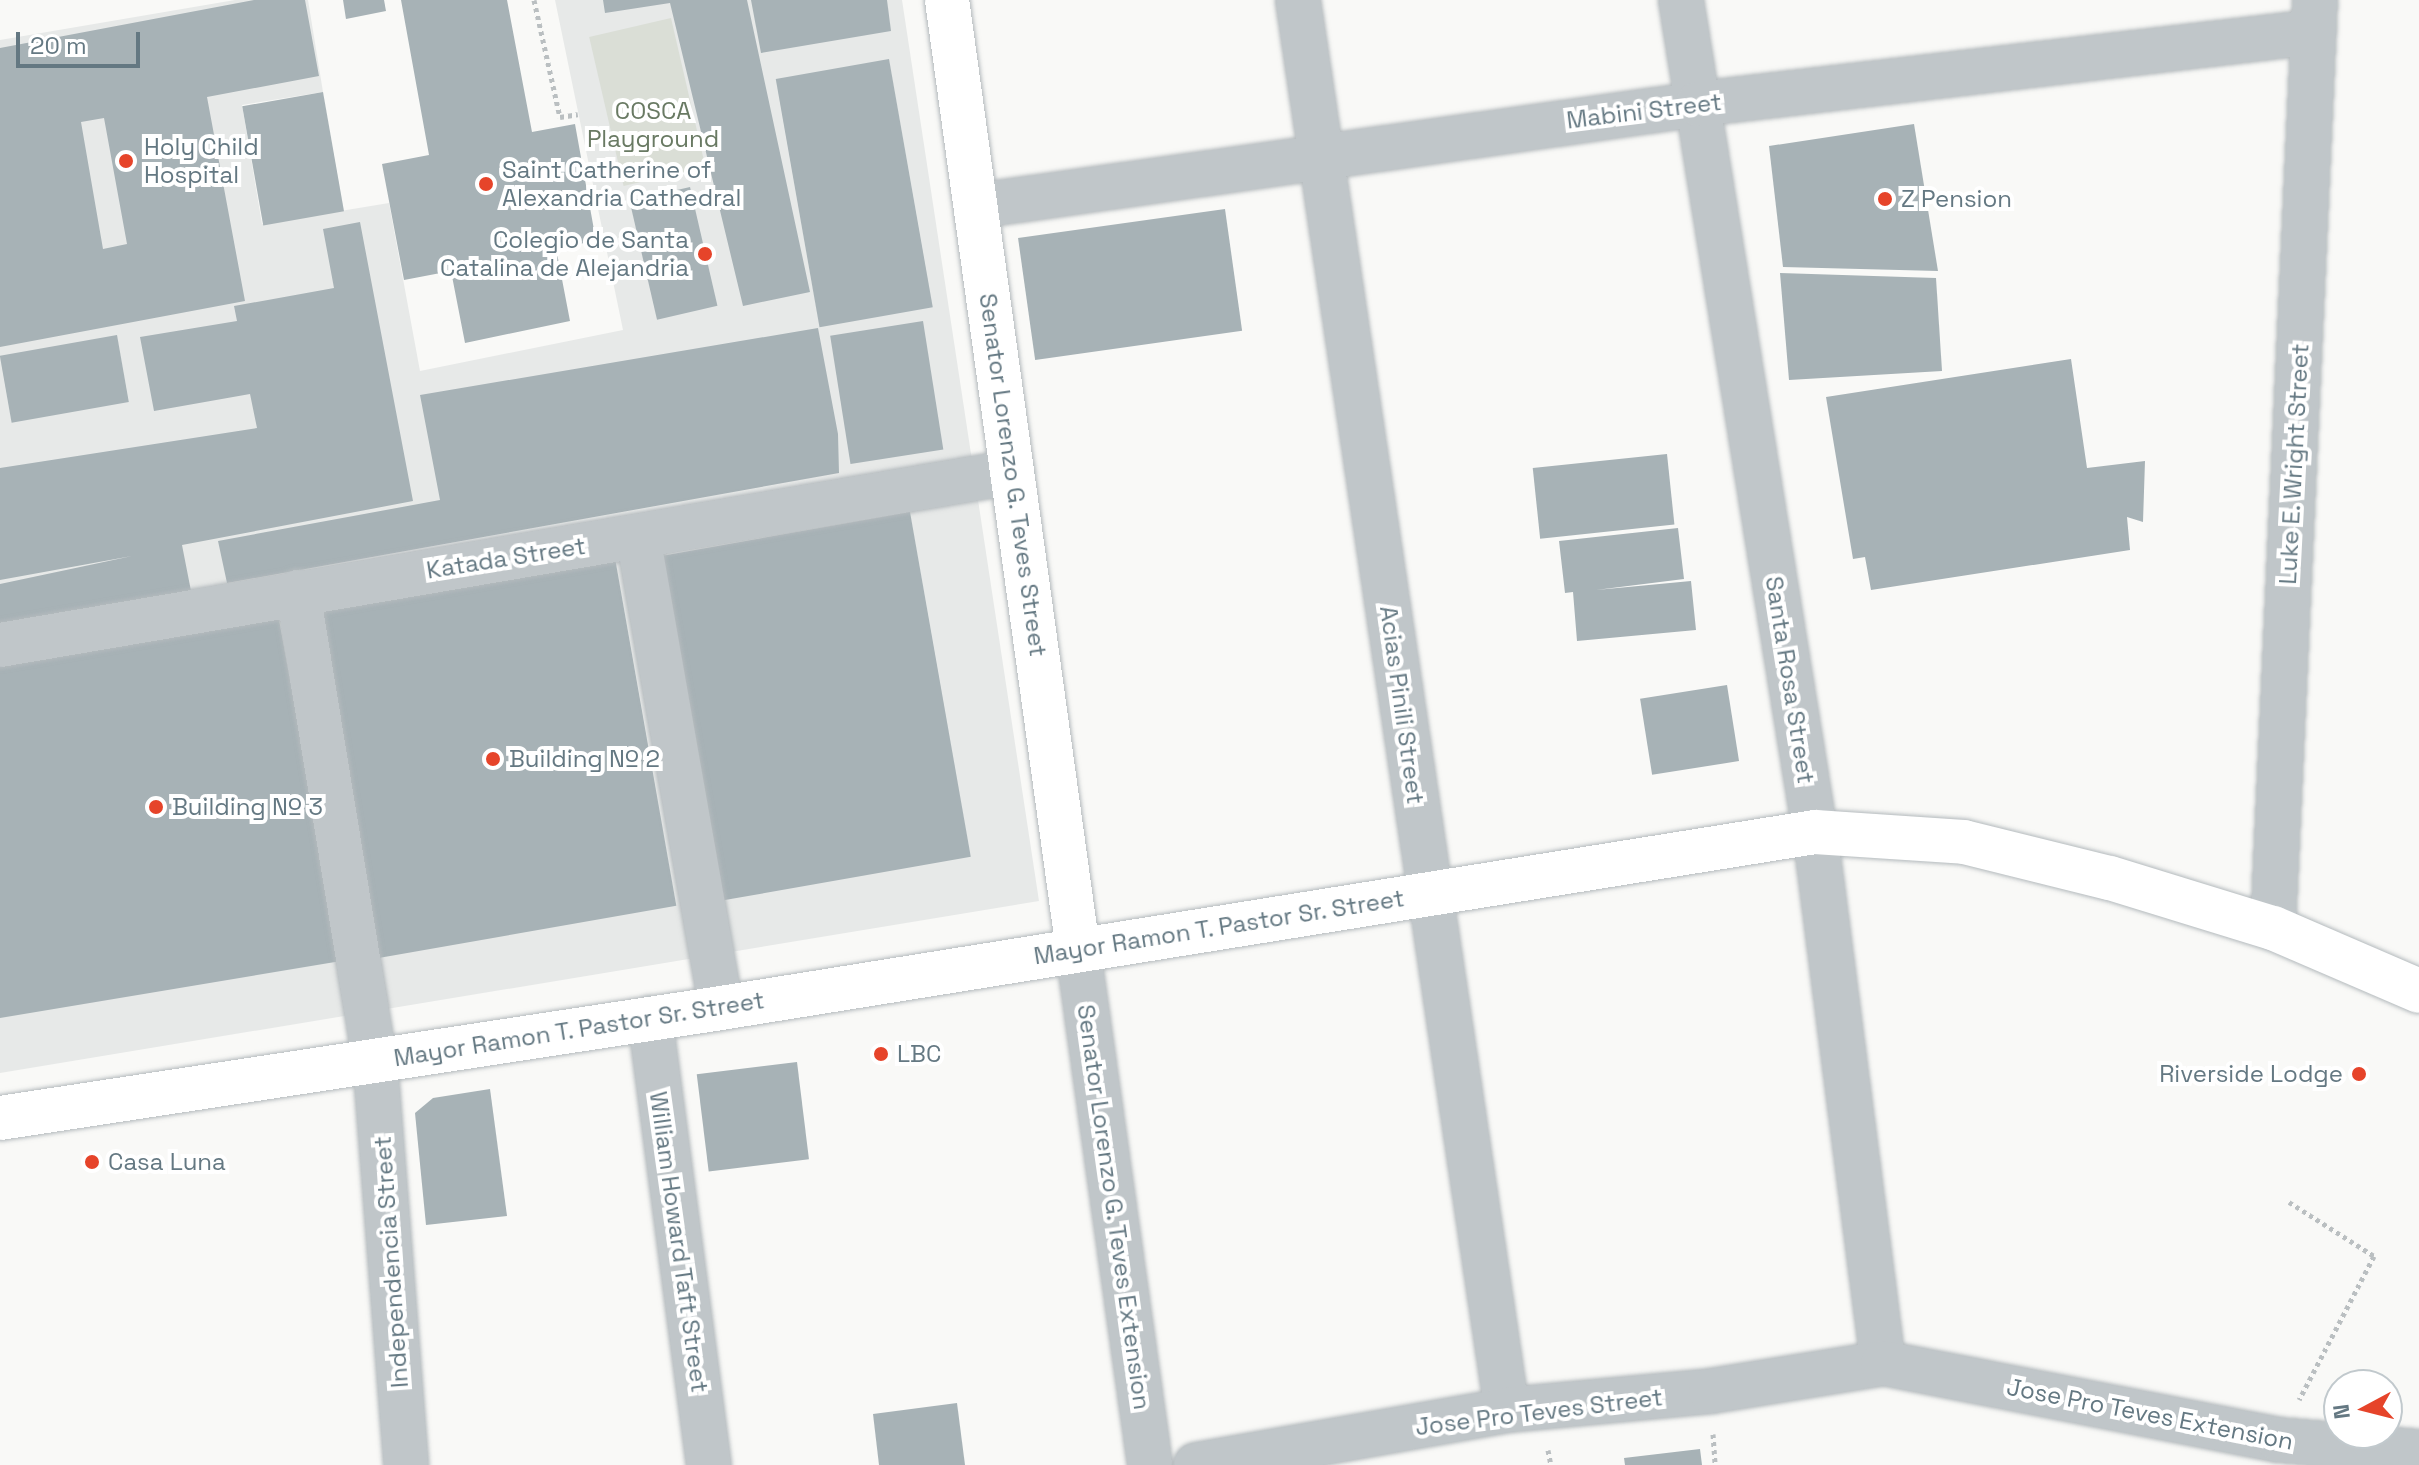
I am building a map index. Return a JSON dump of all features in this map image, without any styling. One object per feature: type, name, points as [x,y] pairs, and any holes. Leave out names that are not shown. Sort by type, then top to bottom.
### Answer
[{"type":"main road","name":"Senator Lorenzo G. Teves Street","points":[[947,0],[1078,950]]},
{"type":"main road","name":"Mayor Ramon T. Pastor Sr. Street","points":[[0,1118],[721,1008],[1815,832],[1964,842],[2110,878],[2273,928],[2419,991]]},
{"type":"street","name":"Acias Pinili Street","points":[[1298,0],[1507,1410]]},
{"type":"street","name":"Santa Rosa Street","points":[[1681,0],[1815,832],[1883,1363]]},
{"type":"street","name":"Mabini Street","points":[[976,206],[1321,154],[2314,16]]},
{"type":"street","name":"Luke E. Wright Street","points":[[2273,928],[2314,16]]},
{"type":"street","name":"Katada Street","points":[[0,645],[1012,472]]},
{"type":"street","points":[[638,536],[721,1008]]},
{"type":"street","name":"Independencia Street","points":[[298,592],[375,1060],[406,1465]]},
{"type":"street","name":"Senator Lorenzo G. Teves Extension","points":[[1078,950],[1150,1465]]},
{"type":"street","name":"William Howard Taft Street","points":[[650,1018],[709,1465]]},
{"type":"street","name":"Jose Pro Teves Street","points":[[1196,1465],[1507,1410],[1711,1391],[1883,1363]]},
{"type":"street","name":"Jose Pro Teves Extension","points":[[1883,1363],[2278,1453],[2419,1452]]},
{"type":"path","points":[[534,0],[560,117],[578,114]]},
{"type":"path","points":[[2278,1453],[2374,1256],[2289,1202]]},
{"type":"shaded area","points":[[235,0],[308,0],[323,92],[242,105],[262,224],[389,203],[420,371],[623,330],[555,0],[902,0],[1039,901],[0,1073],[0,40]]},
{"type":"green space","name":"COSCA Playground","points":[[671,18],[705,167],[624,186],[589,37]]},
{"type":"building","name":"Holy Child Hospital","points":[[254,0],[305,0],[319,76],[207,97],[245,301],[0,347],[0,48]],"holes":[[[104,118],[127,244],[103,249],[81,122]]]},
{"type":"building","points":[[343,0],[384,0],[386,11],[346,19]]},
{"type":"building","name":"Saint Catherine of Alexandria Cathedral","points":[[401,0],[507,0],[532,132],[575,124],[596,241],[556,248],[570,321],[465,343],[451,271],[404,280],[382,164],[429,155]]},
{"type":"building","points":[[603,0],[747,0],[810,292],[743,306],[670,3],[605,13]]},
{"type":"building","points":[[751,0],[887,0],[891,31],[761,53]]},
{"type":"building","points":[[889,59],[933,307],[820,327],[776,79]]},
{"type":"building","points":[[323,92],[344,211],[263,225],[242,106]]},
{"type":"building","points":[[1914,124],[1938,271],[1783,267],[1769,146]]},
{"type":"building","points":[[690,187],[717,306],[657,320],[630,201]]},
{"type":"building","points":[[1225,209],[1242,331],[1035,360],[1018,238]]},
{"type":"building","points":[[360,222],[413,501],[182,545],[191,591],[0,624],[0,584],[132,556],[0,580],[0,468],[257,428],[250,394],[154,411],[140,337],[237,321],[234,306],[334,288],[323,229]]},
{"type":"building","points":[[1780,273],[1936,278],[1942,371],[1789,380]]},
{"type":"building","points":[[923,321],[943,449],[850,464],[830,336]]},
{"type":"building","points":[[818,328],[838,434],[839,473],[227,583],[218,541],[440,500],[420,395]]},
{"type":"building","points":[[117,335],[129,402],[12,423],[0,356]]},
{"type":"building","points":[[2071,359],[2087,468],[2145,461],[2143,522],[2127,517],[2130,550],[1871,590],[1865,557],[1853,559],[1826,397]]},
{"type":"building","points":[[1667,454],[1674,525],[1540,539],[1533,468]]},
{"type":"building","points":[[910,512],[971,857],[718,901],[657,557]]},
{"type":"building","points":[[1678,528],[1684,579],[1596,590],[1691,581],[1696,630],[1577,641],[1573,592],[1565,593],[1559,541]]},
{"type":"building","name":"Building № 2","points":[[615,558],[676,906],[373,959],[312,611]]},
{"type":"building","name":"Building № 3","points":[[276,603],[341,961],[0,1018],[0,652]]},
{"type":"building","points":[[1727,685],[1739,761],[1652,775],[1640,699]]},
{"type":"building","points":[[797,1062],[809,1159],[709,1172],[697,1074]]},
{"type":"building","points":[[490,1089],[507,1216],[426,1225],[415,1113],[433,1098]]},
{"type":"building","points":[[957,1403],[965,1465],[879,1465],[873,1414]]},
{"type":"building","points":[[1700,1449],[1702,1465],[1625,1465],[1624,1458]]},
{"type":"place","name":"Holy Child Hospital","points":[[126,161]]},
{"type":"place","name":"Saint Catherine of Alexandria Cathedral","points":[[486,184]]},
{"type":"place","name":"Z Pension","points":[[1885,199]]},
{"type":"place","name":"Colegio de Santa Catalina de Alejandria","points":[[705,254]]},
{"type":"place","name":"Building № 2","points":[[493,759]]},
{"type":"place","name":"Building № 3","points":[[156,807]]},
{"type":"place","name":"LBC","points":[[881,1054]]},
{"type":"place","name":"Riverside Lodge","points":[[2359,1074]]},
{"type":"place","name":"Casa Luna","points":[[92,1162]]}]
